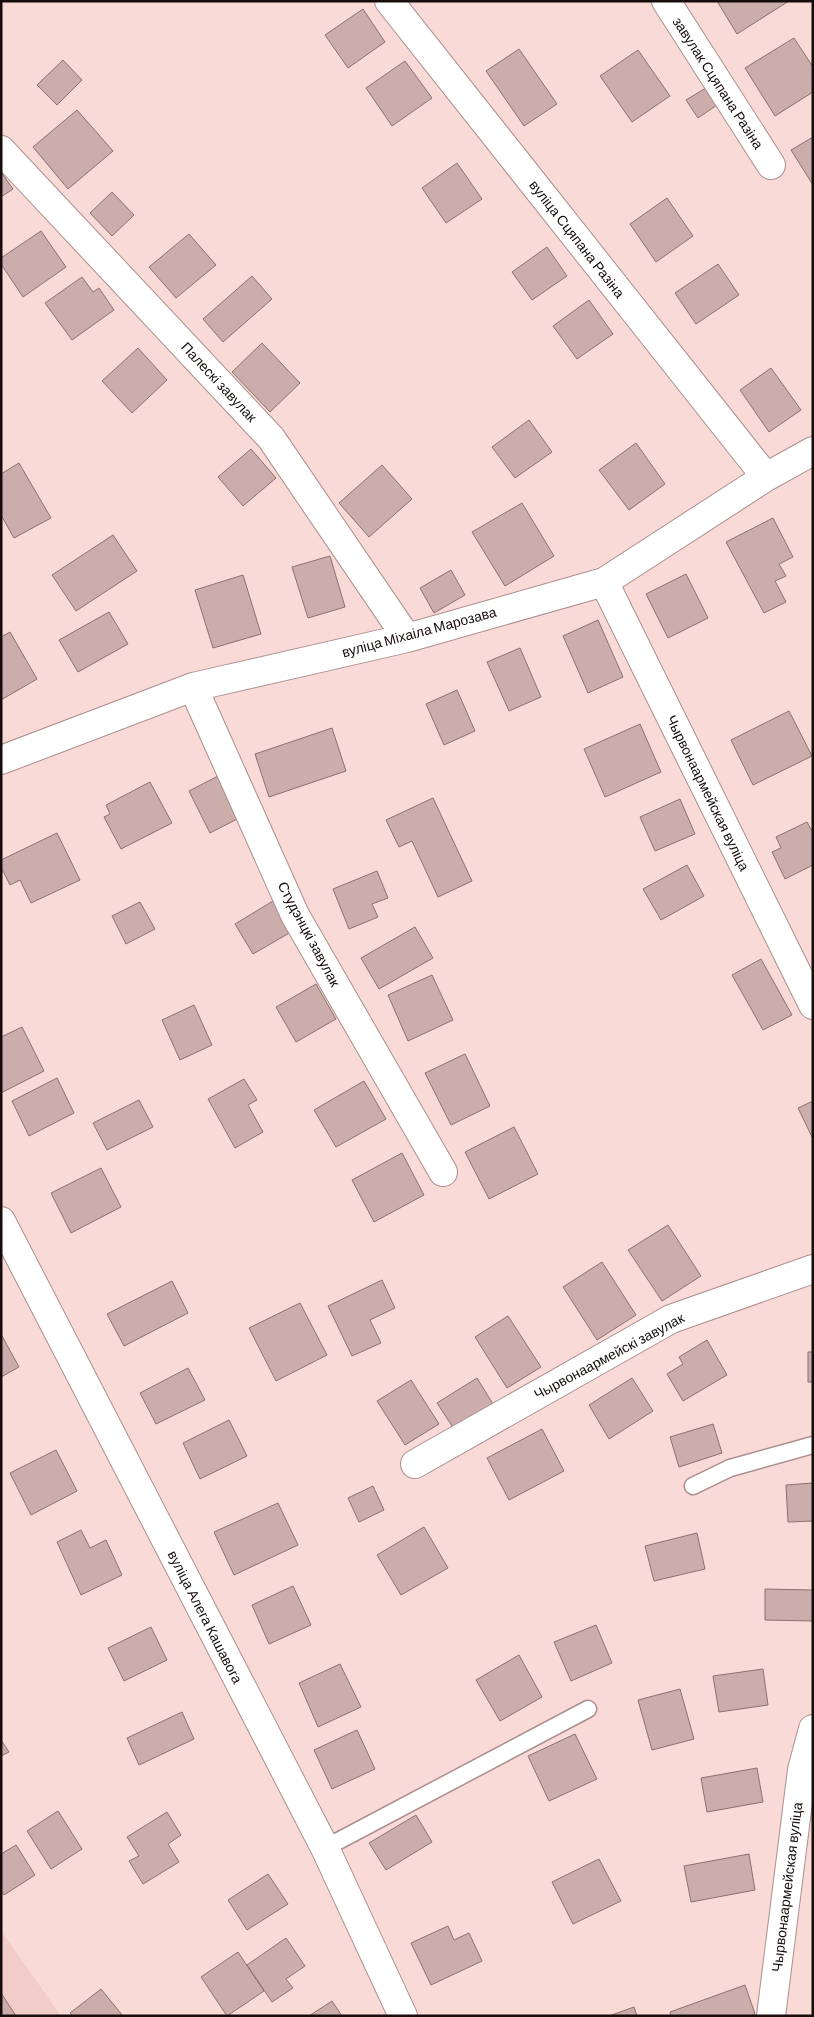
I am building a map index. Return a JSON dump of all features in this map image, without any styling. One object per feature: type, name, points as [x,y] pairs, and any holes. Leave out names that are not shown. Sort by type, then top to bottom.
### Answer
[{"type":"street","name":"вуліца Сцяпана Разіна","points":[[389,1],[766,477]]},
{"type":"street","name":"завулак Сцяпана Разіна","points":[[666,1],[772,165]]},
{"type":"street","name":"Палескі завулак","points":[[1,150],[271,438],[407,638]]},
{"type":"street","name":"вуліца Міхаіла Марозава","points":[[1,760],[193,687],[407,638],[604,582],[766,477],[813,451]]},
{"type":"street","name":"Чырвонаармейская вуліца","points":[[604,582],[813,1005]]},
{"type":"street","name":"Студэнцкі завулак","points":[[193,687],[295,915],[443,1172]]},
{"type":"street","name":"вуліца Алега Кашавога","points":[[1,1221],[325,1848],[403,2016]]},
{"type":"street","name":"Чырвонаармейскі завулак","points":[[415,1464],[671,1319],[813,1269]]},
{"type":"street","name":"Чырвонаармейская вуліца","points":[[771,2016],[802,1770],[813,1729]]},
{"type":"lane","points":[[693,1486],[730,1468],[813,1445]]},
{"type":"lane","points":[[325,1848],[588,1709]]},
{"type":"shaded area","points":[[1,1931],[61,2016],[1,2016]]},
{"type":"building","points":[[717,1],[789,1],[737,34]]},
{"type":"building","points":[[363,9],[385,42],[348,68],[325,35]]},
{"type":"building","points":[[794,38],[813,67],[813,92],[775,116],[745,68]]},
{"type":"building","points":[[519,49],[557,104],[524,126],[486,71]]},
{"type":"building","points":[[638,50],[670,96],[632,122],[600,76]]},
{"type":"building","points":[[63,60],[82,80],[57,105],[37,85]]},
{"type":"building","points":[[405,61],[432,98],[392,126],[366,88]]},
{"type":"building","points":[[706,88],[717,105],[698,118],[686,100]]},
{"type":"building","points":[[77,110],[113,151],[68,189],[33,147]]},
{"type":"building","points":[[813,137],[813,185],[791,150]]},
{"type":"building","points":[[457,163],[482,199],[446,223],[422,188]]},
{"type":"building","points":[[1,172],[13,189],[1,197]]},
{"type":"building","points":[[112,192],[134,215],[112,236],[90,213]]},
{"type":"building","points":[[667,198],[693,236],[656,262],[630,224]]},
{"type":"building","points":[[41,231],[66,267],[23,297],[1,264],[1,258]]},
{"type":"building","points":[[189,234],[216,265],[176,298],[149,267]]},
{"type":"building","points":[[547,247],[567,276],[532,300],[512,272]]},
{"type":"building","points":[[718,264],[739,295],[696,324],[675,293]]},
{"type":"building","points":[[252,276],[272,299],[223,342],[203,319]]},
{"type":"building","points":[[82,277],[93,292],[99,288],[114,310],[72,340],[45,303]]},
{"type":"building","points":[[589,300],[613,334],[577,359],[553,326]]},
{"type":"building","points":[[262,343],[300,383],[270,412],[232,372]]},
{"type":"building","points":[[138,348],[167,380],[132,413],[102,381]]},
{"type":"building","points":[[771,368],[801,410],[769,432],[740,390]]},
{"type":"building","points":[[529,420],[552,452],[515,478],[492,447]]},
{"type":"building","points":[[636,443],[665,484],[629,510],[599,470]]},
{"type":"building","points":[[251,449],[276,478],[243,506],[218,477]]},
{"type":"building","points":[[19,463],[51,518],[14,538],[1,515],[1,474]]},
{"type":"building","points":[[382,465],[412,499],[369,537],[339,503]]},
{"type":"building","points":[[522,503],[554,556],[505,586],[472,532]]},
{"type":"building","points":[[773,518],[793,557],[779,564],[786,576],[775,581],[786,602],[764,613],[726,542]]},
{"type":"building","points":[[113,535],[137,571],[76,611],[52,575]]},
{"type":"building","points":[[330,556],[345,607],[308,618],[292,567]]},
{"type":"building","points":[[451,570],[465,595],[434,613],[420,588]]},
{"type":"building","points":[[686,574],[708,618],[668,638],[646,594]]},
{"type":"building","points":[[243,575],[261,634],[213,648],[195,590]]},
{"type":"building","points":[[109,612],[128,644],[78,672],[59,640]]},
{"type":"building","points":[[598,620],[623,677],[588,693],[563,636]]},
{"type":"building","points":[[10,632],[37,679],[1,700],[1,637]]},
{"type":"building","points":[[520,648],[541,697],[509,711],[487,662]]},
{"type":"building","points":[[457,690],[475,731],[444,745],[426,704]]},
{"type":"building","points":[[789,711],[812,756],[753,785],[731,740]]},
{"type":"building","points":[[640,724],[661,772],[605,797],[584,749]]},
{"type":"building","points":[[332,728],[346,771],[269,797],[255,754]]},
{"type":"building","points":[[220,775],[241,817],[210,833],[189,791]]},
{"type":"building","points":[[150,782],[172,823],[121,849],[104,817],[110,814],[106,805]]},
{"type":"building","points":[[433,798],[472,881],[438,897],[412,841],[399,847],[386,820]]},
{"type":"building","points":[[680,799],[695,834],[655,851],[640,817]]},
{"type":"building","points":[[807,822],[813,833],[813,865],[785,879],[772,852],[781,848],[776,837]]},
{"type":"building","points":[[57,833],[80,880],[31,903],[20,880],[10,885],[1,867],[1,860]]},
{"type":"building","points":[[687,865],[704,896],[661,920],[643,889]]},
{"type":"building","points":[[377,871],[388,898],[372,904],[378,917],[349,929],[333,889]]},
{"type":"building","points":[[273,901],[291,932],[253,954],[235,924]]},
{"type":"building","points":[[140,902],[155,929],[126,944],[112,916]]},
{"type":"building","points":[[415,927],[433,958],[379,989],[361,958]]},
{"type":"building","points":[[761,959],[792,1015],[763,1030],[732,975]]},
{"type":"building","points":[[432,975],[453,1020],[408,1041],[388,995]]},
{"type":"building","points":[[316,984],[336,1019],[296,1042],[276,1007]]},
{"type":"building","points":[[194,1005],[212,1045],[180,1060],[162,1020]]},
{"type":"building","points":[[22,1027],[44,1071],[1,1093],[1,1037]]},
{"type":"building","points":[[465,1054],[490,1106],[451,1125],[425,1073]]},
{"type":"building","points":[[57,1078],[74,1113],[29,1136],[12,1101]]},
{"type":"building","points":[[244,1079],[257,1100],[248,1105],[263,1132],[235,1148],[208,1099]]},
{"type":"building","points":[[364,1081],[386,1119],[336,1147],[314,1110]]},
{"type":"building","points":[[139,1100],[153,1127],[107,1150],[93,1123]]},
{"type":"building","points":[[813,1101],[813,1139],[798,1108]]},
{"type":"building","points":[[514,1127],[538,1174],[489,1199],[465,1152]]},
{"type":"building","points":[[402,1153],[424,1195],[374,1222],[352,1180]]},
{"type":"building","points":[[101,1168],[121,1207],[71,1233],[51,1193]]},
{"type":"building","points":[[668,1225],[701,1276],[662,1301],[628,1250]]},
{"type":"building","points":[[602,1262],[636,1315],[597,1340],[563,1287]]},
{"type":"building","points":[[382,1280],[395,1308],[370,1320],[381,1343],[352,1356],[328,1306]]},
{"type":"building","points":[[172,1281],[188,1313],[124,1346],[107,1314]]},
{"type":"building","points":[[300,1303],[327,1355],[276,1381],[249,1328]]},
{"type":"building","points":[[508,1316],[541,1367],[507,1388],[475,1337]]},
{"type":"building","points":[[1,1334],[19,1367],[1,1377]]},
{"type":"building","points":[[707,1340],[727,1375],[683,1401],[667,1374],[683,1364],[679,1357]]},
{"type":"building","points":[[808,1352],[813,1352],[813,1382],[808,1382]]},
{"type":"building","points":[[188,1368],[205,1400],[156,1424],[140,1393]]},
{"type":"building","points":[[477,1378],[493,1404],[454,1429],[437,1403]]},
{"type":"building","points":[[632,1378],[653,1411],[609,1439],[589,1405]]},
{"type":"building","points":[[411,1380],[439,1424],[405,1445],[377,1401]]},
{"type":"building","points":[[229,1420],[247,1456],[200,1479],[183,1443]]},
{"type":"building","points":[[713,1424],[722,1453],[679,1467],[670,1437]]},
{"type":"building","points":[[542,1429],[564,1471],[509,1500],[487,1458]]},
{"type":"building","points":[[56,1450],[77,1491],[31,1515],[10,1473]]},
{"type":"building","points":[[813,1483],[813,1521],[788,1522],[786,1485]]},
{"type":"building","points":[[373,1486],[384,1510],[359,1522],[348,1498]]},
{"type":"building","points":[[278,1503],[298,1545],[234,1575],[214,1532]]},
{"type":"building","points":[[424,1527],[448,1568],[401,1595],[377,1555]]},
{"type":"building","points":[[81,1530],[90,1548],[106,1540],[122,1575],[81,1595],[57,1542]]},
{"type":"building","points":[[697,1533],[705,1569],[654,1581],[645,1546]]},
{"type":"building","points":[[293,1586],[311,1625],[269,1644],[252,1605]]},
{"type":"building","points":[[765,1589],[813,1590],[813,1621],[765,1620]]},
{"type":"building","points":[[596,1625],[612,1663],[571,1681],[554,1642]]},
{"type":"building","points":[[151,1627],[167,1660],[124,1681],[108,1648]]},
{"type":"building","points":[[519,1655],[542,1697],[500,1721],[476,1680]]},
{"type":"building","points":[[340,1664],[361,1707],[318,1727],[299,1683]]},
{"type":"building","points":[[763,1669],[768,1705],[719,1712],[713,1676]]},
{"type":"building","points":[[680,1689],[694,1739],[652,1750],[638,1700]]},
{"type":"building","points":[[182,1712],[194,1739],[139,1765],[127,1738]]},
{"type":"building","points":[[357,1730],[375,1769],[332,1789],[314,1750]]},
{"type":"building","points":[[575,1734],[597,1779],[549,1801],[528,1756]]},
{"type":"building","points":[[1,1740],[9,1752],[1,1756]]},
{"type":"building","points":[[757,1768],[763,1802],[707,1812],[701,1778]]},
{"type":"building","points":[[58,1811],[82,1849],[51,1869],[27,1831]]},
{"type":"building","points":[[167,1812],[181,1835],[168,1844],[179,1862],[143,1884],[129,1861],[139,1856],[127,1837]]},
{"type":"building","points":[[416,1815],[432,1842],[386,1870],[369,1843]]},
{"type":"building","points":[[16,1845],[35,1875],[4,1895],[1,1891],[1,1854]]},
{"type":"building","points":[[749,1854],[755,1890],[691,1902],[684,1866]]},
{"type":"building","points":[[599,1859],[621,1901],[573,1924],[552,1882]]},
{"type":"building","points":[[268,1874],[288,1904],[247,1930],[228,1900]]},
{"type":"building","points":[[448,1926],[454,1940],[469,1933],[482,1961],[431,1985],[411,1943]]},
{"type":"building","points":[[286,1938],[305,1966],[286,1979],[293,1988],[272,2002],[247,1965]]},
{"type":"building","points":[[238,1952],[264,1991],[227,2016],[201,1977]]},
{"type":"building","points":[[745,1985],[755,2014],[750,2016],[671,2016],[670,2012]]},
{"type":"building","points":[[101,1989],[123,2016],[73,2016],[70,2013]]},
{"type":"building","points":[[1,1993],[16,2016],[1,2016]]},
{"type":"building","points":[[332,2001],[342,2016],[309,2016]]},
{"type":"building","points":[[634,2007],[637,2016],[609,2016]]}]
